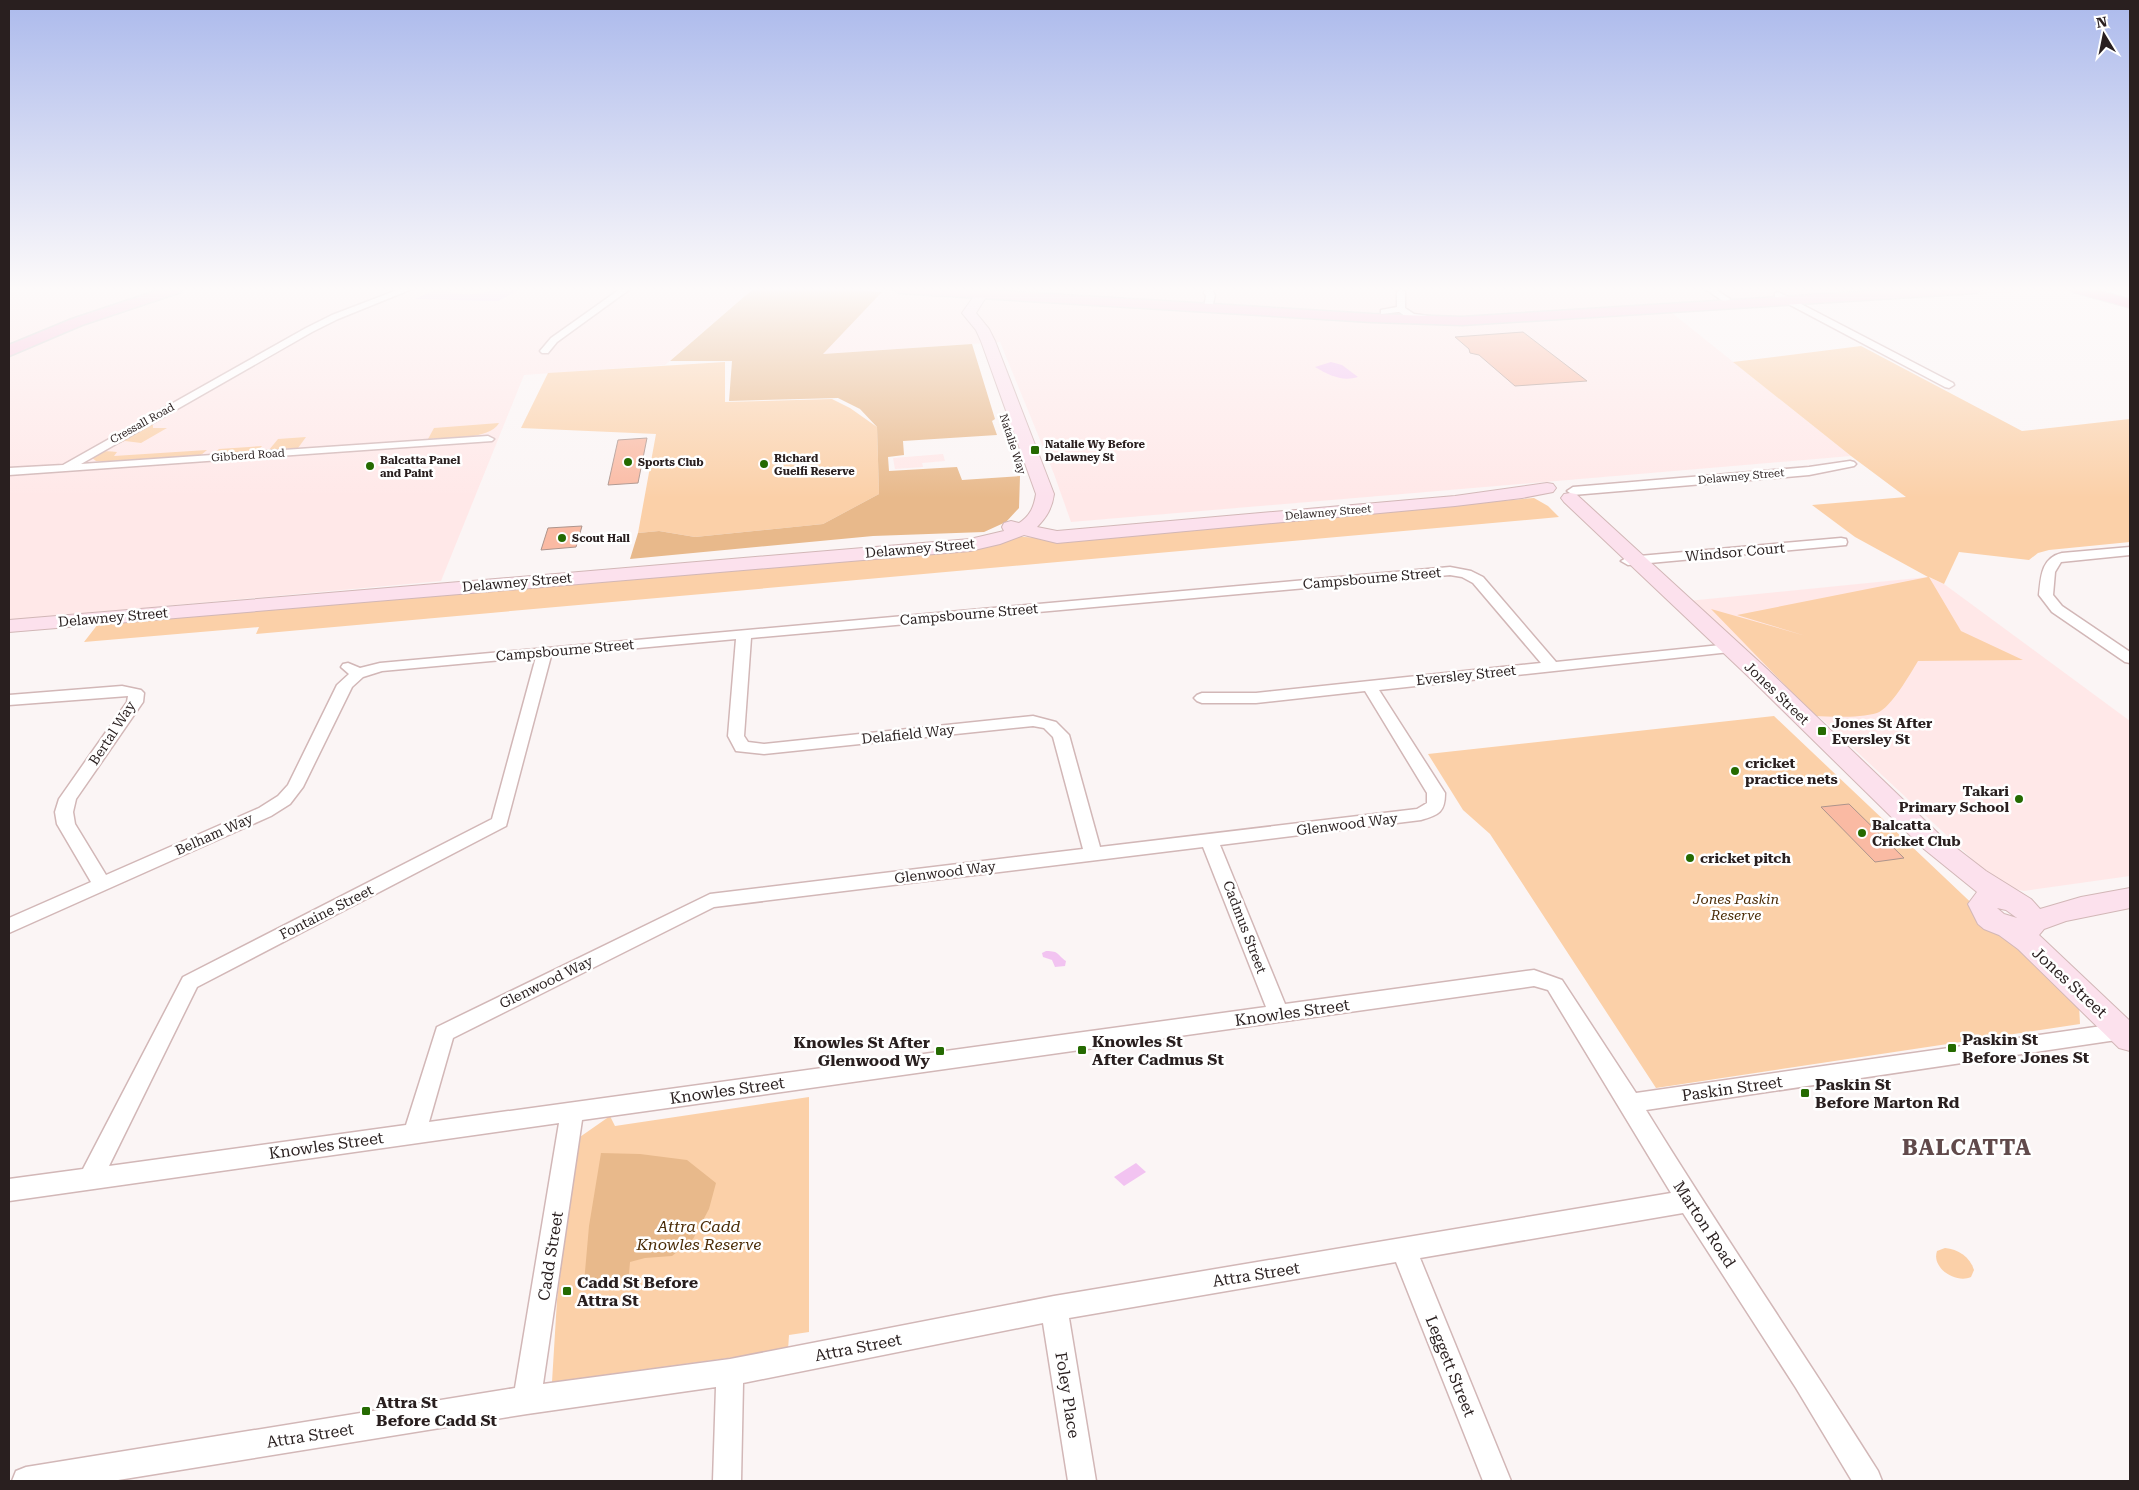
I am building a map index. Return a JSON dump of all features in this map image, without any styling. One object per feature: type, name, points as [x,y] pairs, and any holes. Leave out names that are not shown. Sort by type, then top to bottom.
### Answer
[{"type":"street","name":"Cressall Road","points":[[67,468],[98,448],[259,359]]},
{"type":"street","name":"Natalie Way","points":[[995,359],[1045,494],[1044,504],[1020,526]]},
{"type":"street","points":[[1899,359],[1949,385]]},
{"type":"street","name":"Gibberd Road","points":[[9,472],[488,439]]},
{"type":"street","name":"Delawney Street","points":[[9,626],[979,543],[1020,526],[1057,537],[1082,533],[1455,501],[1561,495],[1809,471],[1850,464]]},
{"type":"street","name":"Jones Street","points":[[1561,495],[1878,788],[1932,843],[1976,878],[2020,917],[2028,942],[2046,961],[2128,1031]]},
{"type":"street","name":"Windsor Court","points":[[1632,561],[1841,542]]},
{"type":"street","points":[[2130,551],[2053,560],[2050,565],[2046,595],[2057,609],[2130,659]]},
{"type":"street","name":"Campsbourne Street","points":[[353,671],[744,634],[1450,572],[1466,574],[1478,580],[1552,667]]},
{"type":"street","name":"Delafield Way","points":[[744,634],[736,736],[742,747],[764,749],[1033,720],[1050,725],[1061,735],[1093,854]]},
{"type":"street","name":"Jones Street","points":[[1726,649],[1908,831],[1968,885],[1982,904],[1982,909],[1990,918],[2020,917]]},
{"type":"street","name":"Eversley Street","points":[[1202,698],[1256,698],[1726,649]]},
{"type":"street","name":"Fontaine Street","points":[[91,1178],[190,982],[500,822],[545,652]]},
{"type":"street","name":"Belham Way","points":[[9,926],[265,812],[284,800],[295,787],[353,671]]},
{"type":"street","name":"Glenwood Way","points":[[415,1132],[444,1033],[710,900],[1421,814],[1436,806],[1436,793],[1369,685]]},
{"type":"street","name":"Bertal Way","points":[[9,700],[122,691],[136,693],[135,702],[68,798],[64,812],[66,824],[102,884]]},
{"type":"street","name":"Cadmus Street","points":[[1210,840],[1279,1014]]},
{"type":"street","points":[[2020,917],[2052,914],[2088,904],[2130,898]]},
{"type":"street","name":"Knowles Street","points":[[9,1190],[415,1132],[572,1112],[1534,978]]},
{"type":"street","name":"Marton Road","points":[[1534,978],[1555,985],[1630,1103],[1689,1201],[1805,1379],[1868,1481]]},
{"type":"street","name":"Paskin Street","points":[[1630,1103],[2128,1031]]},
{"type":"street","name":"Cadd Street","points":[[527,1400],[572,1112]]},
{"type":"street","name":"Attra Street","points":[[26,1481],[527,1400],[730,1372],[1054,1308],[1689,1201]]},
{"type":"street","name":"Leggett Street","points":[[1404,1250],[1497,1481]]},
{"type":"street","name":"Foley Place","points":[[1054,1308],[1082,1481]]},
{"type":"street","points":[[727,1481],[730,1372]]},
{"type":"shaded area","points":[[9,359],[672,359],[665,365],[524,375],[441,581],[9,620]]},
{"type":"shaded area","points":[[673,359],[976,359],[995,419],[992,421],[997,435],[903,441],[904,455],[888,457],[889,471],[957,467],[962,480],[1020,476],[1019,508],[1006,522],[984,532],[873,536],[630,559],[638,533],[659,531],[695,537],[823,524],[879,494],[877,427],[860,409],[838,398],[729,401],[732,361],[670,361]]},
{"type":"shaded area","points":[[1007,359],[1729,359],[1851,456],[1071,522],[1054,474]]},
{"type":"shaded area","points":[[1331,362],[1342,365],[1358,377],[1341,378],[1315,367]]},
{"type":"shaded area","points":[[943,454],[945,461],[922,463],[923,467],[895,469],[893,458]]},
{"type":"shaded area","name":"Takari Primary School","points":[[1928,577],[1944,584],[2130,721],[2130,876],[2024,891],[2001,886],[1824,721],[1678,602]]},
{"type":"shaded area","points":[[1046,951],[1058,954],[1066,961],[1065,966],[1055,967],[1052,960],[1043,957],[1042,953]]},
{"type":"shaded area","points":[[601,1153],[640,1154],[687,1160],[716,1183],[709,1209],[693,1239],[672,1256],[645,1258],[630,1262],[629,1274],[603,1286],[584,1283],[589,1226]]},
{"type":"shaded area","points":[[1136,1163],[1146,1172],[1124,1186],[1114,1177]]},
{"type":"green space","points":[[1761,359],[1885,359],[2022,431],[2130,419],[2130,542],[2049,550],[2038,553],[2029,560],[1959,552],[1944,584],[1929,577],[1961,631],[2023,660],[1918,661],[1894,698],[1877,713],[1837,717],[1815,716],[1711,609],[1806,636],[1737,615],[1928,577],[1855,537],[1812,505],[1906,497],[1851,456],[1733,362]]},
{"type":"green space","name":"Richard Guelfi Reserve","points":[[725,362],[725,402],[832,399],[850,408],[877,427],[879,494],[823,524],[695,537],[659,531],[638,533],[656,434],[521,428],[548,373]]},
{"type":"green space","points":[[499,423],[487,433],[466,437],[428,439],[434,428]]},
{"type":"green space","points":[[145,424],[153,424],[153,428],[167,428],[141,443],[125,441],[110,447]]},
{"type":"green space","points":[[306,437],[298,448],[269,450],[278,439]]},
{"type":"green space","points":[[262,446],[257,452],[213,454],[219,449]]},
{"type":"green space","points":[[207,450],[201,455],[106,462],[96,461],[91,457],[97,453],[107,451],[117,452],[114,456]]},
{"type":"green space","points":[[1534,498],[1548,506],[1559,517],[256,634],[259,627],[84,642],[98,624],[1013,536],[1049,539]]},
{"type":"green space","name":"Jones Paskin Reserve","points":[[1774,716],[2079,1005],[2080,1024],[1656,1088],[1490,834],[1463,810],[1428,754]]},
{"type":"green space","name":"Attra Cadd Knowles Reserve","points":[[809,1097],[809,1332],[789,1335],[788,1350],[552,1382],[557,1300],[577,1139],[610,1116],[615,1126]]},
{"type":"green space","points":[[1945,1248],[1959,1252],[1970,1261],[1974,1270],[1971,1277],[1959,1278],[1941,1269],[1936,1257],[1937,1251]]},
{"type":"building","points":[[1483,359],[1558,359],[1587,381],[1515,386]]},
{"type":"building","name":"Sports Club","points":[[647,438],[638,483],[608,485],[618,440]]},
{"type":"building","name":"Scout Hall","points":[[582,526],[576,547],[541,550],[548,528]]},
{"type":"building","name":"Balcatta Cricket Club","points":[[1849,804],[1904,858],[1875,862],[1821,807]]},
{"type":"place","name":"Natalie Wy Before Delawney St","points":[[1035,450]]},
{"type":"place","name":"Sports Club","points":[[628,462]]},
{"type":"place","name":"Richard Guelfi Reserve","points":[[764,464]]},
{"type":"place","name":"Balcatta Panel and Paint","points":[[370,466]]},
{"type":"place","name":"Scout Hall","points":[[562,538]]},
{"type":"place","name":"Jones St After Eversley St","points":[[1822,731]]},
{"type":"place","name":"cricket practice nets","points":[[1735,771]]},
{"type":"place","name":"Takari Primary School","points":[[2019,799]]},
{"type":"place","name":"Balcatta Cricket Club","points":[[1862,833]]},
{"type":"place","name":"cricket pitch","points":[[1690,858]]},
{"type":"place","name":"Paskin St Before Jones St","points":[[1952,1048]]},
{"type":"place","name":"Knowles St After Cadmus St","points":[[1082,1050]]},
{"type":"place","name":"Knowles St After Glenwood Wy","points":[[940,1051]]},
{"type":"place","name":"Paskin St Before Marton Rd","points":[[1805,1093]]},
{"type":"place","name":"Cadd St Before Attra St","points":[[567,1291]]},
{"type":"place","name":"Attra St Before Cadd St","points":[[366,1411]]},
{"type":"district","name":"BALCATTA","points":[[1967,1147]]}]
